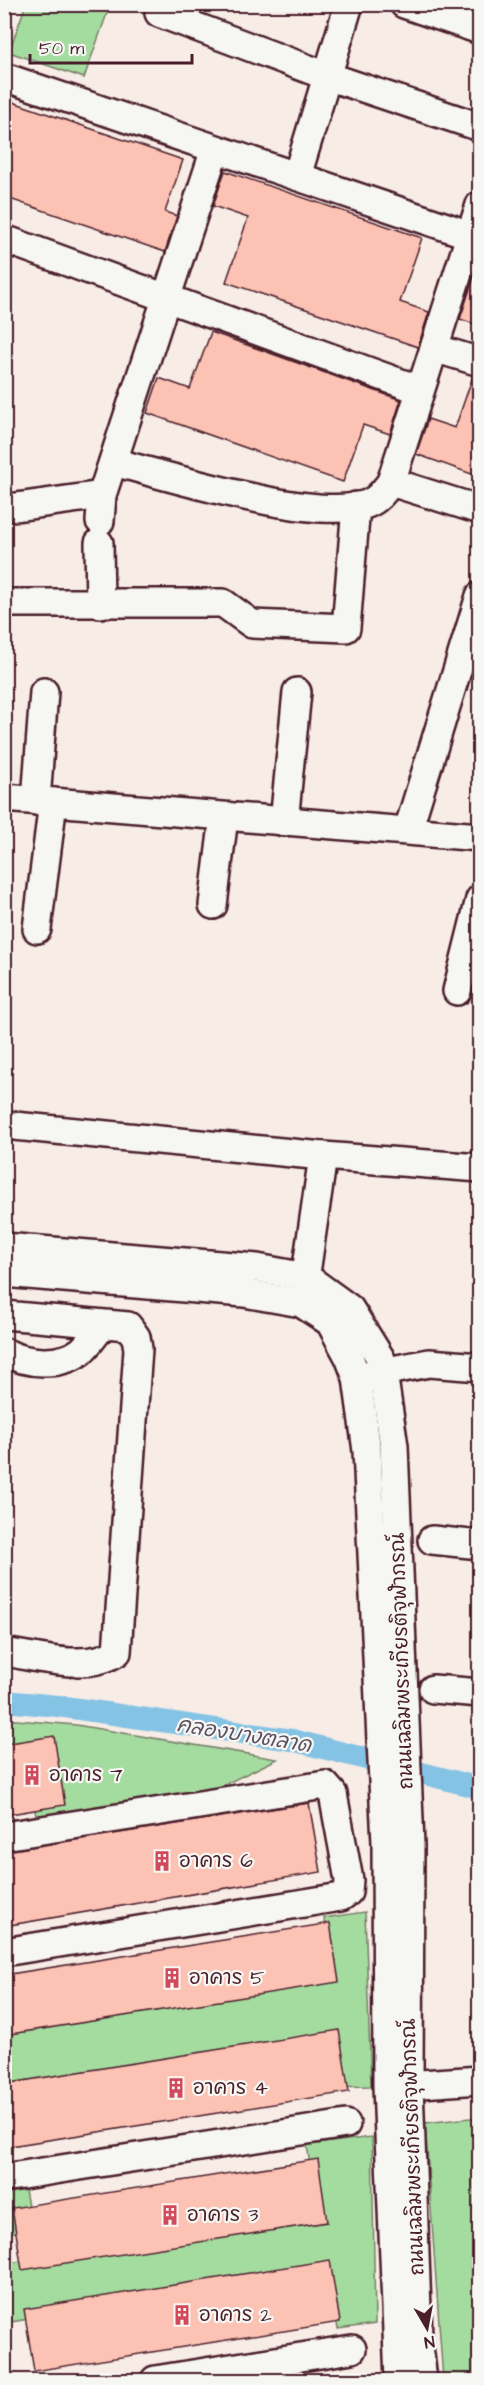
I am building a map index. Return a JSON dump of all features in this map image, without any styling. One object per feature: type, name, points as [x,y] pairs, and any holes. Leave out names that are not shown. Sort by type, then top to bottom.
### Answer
[{"type":"street","points":[[297,176],[349,4]]},
{"type":"street","points":[[404,4],[480,30]]},
{"type":"street","points":[[159,13],[327,76],[480,127]]},
{"type":"street","points":[[4,77],[470,235]]},
{"type":"street","points":[[100,604],[100,520],[113,462],[215,149]]},
{"type":"street","points":[[113,462],[277,502],[356,506],[378,497],[391,482],[480,205]]},
{"type":"street","points":[[4,239],[420,390]]},
{"type":"street","points":[[434,348],[480,362]]},
{"type":"street","points":[[391,482],[480,510]]},
{"type":"street","points":[[4,603],[223,603],[252,624],[346,628],[356,506]]},
{"type":"street","points":[[16,507],[100,520]]},
{"type":"street","points":[[408,830],[480,597]]},
{"type":"street","points":[[37,929],[44,802],[44,692]]},
{"type":"street","points":[[284,822],[297,692]]},
{"type":"street","points":[[4,798],[480,837]]},
{"type":"street","points":[[213,905],[224,817]]},
{"type":"street","points":[[457,991],[480,899]]},
{"type":"street","points":[[4,1125],[323,1156],[480,1168]]},
{"type":"street","points":[[301,1304],[323,1156]]},
{"type":"street","points":[[4,1652],[90,1663],[105,1660],[117,1652],[138,1348],[136,1337],[128,1326],[7,1316],[10,1261]]},
{"type":"street","name":"ถนนเฉลิมพระเกียรติจุฬาภรณ์","points":[[10,1261],[256,1268],[306,1277],[350,1309],[381,1359],[394,1446],[390,1675]]},
{"type":"street","name":"ถนนเฉลิมพระเกียรติจุฬาภรณ์","points":[[10,1261],[244,1293],[301,1304],[330,1322],[349,1357],[357,1378],[367,1451],[390,1675],[398,1844],[399,2380]]},
{"type":"street","points":[[4,1352],[19,1360],[57,1362],[81,1350],[103,1325]]},
{"type":"street","points":[[357,1378],[429,1363],[480,1367]]},
{"type":"street","points":[[432,1540],[480,1545]]},
{"type":"street","points":[[433,1689],[480,1693]]},
{"type":"street","points":[[4,1836],[325,1785],[333,1794],[349,1880],[348,1892],[341,1897],[4,1952]]},
{"type":"street","points":[[398,2086],[480,2080]]},
{"type":"street","name":"ถนนเฉลิมพระเกียรติจุฬาภรณ์","points":[[398,2086],[423,2380]]},
{"type":"street","points":[[4,2178],[345,2124]]},
{"type":"street","points":[[155,2380],[352,2349]]},
{"type":"green space","points":[[26,4],[110,5],[84,78],[9,52]]},
{"type":"green space","points":[[5,1719],[76,1725],[277,1759],[205,1794],[36,1816],[23,1750],[5,1752]]},
{"type":"green space","points":[[365,1912],[371,2086],[5,2094],[5,2024],[330,1964],[324,1918]]},
{"type":"green space","points":[[479,2117],[479,2380],[443,2380],[425,2123]]},
{"type":"green space","points":[[372,2137],[375,2324],[338,2329],[327,2268],[5,2323],[4,2264],[317,2212],[307,2145]]},
{"type":"green space","points":[[25,2190],[28,2206],[12,2209],[16,2232],[5,2233],[5,2194]]},
{"type":"building","points":[[4,99],[183,160],[165,212],[177,216],[165,252],[4,197]]},
{"type":"building","points":[[225,171],[422,238],[400,302],[429,312],[418,347],[226,282],[248,218],[213,206]]},
{"type":"building","points":[[477,268],[480,268],[480,326],[460,319]]},
{"type":"building","points":[[211,332],[401,400],[390,434],[363,425],[343,482],[147,413],[159,378],[190,389]]},
{"type":"building","points":[[473,376],[480,377],[480,477],[416,454],[428,419],[455,428]]},
{"type":"building","name":"อาคาร 7","points":[[54,1736],[65,1805],[4,1815],[4,1744]]},
{"type":"building","name":"อาคาร 6","points":[[309,1803],[321,1872],[4,1926],[4,1851]]},
{"type":"building","name":"อาคาร 5","points":[[330,1923],[339,1982],[4,2035],[4,1975]]},
{"type":"building","name":"อาคาร 4","points":[[339,2030],[349,2092],[4,2147],[4,2084]]},
{"type":"building","name":"อาคาร 3","points":[[318,2159],[327,2222],[22,2270],[12,2208]]},
{"type":"building","name":"อาคาร 2","points":[[330,2260],[340,2322],[34,2371],[24,2309]]},
{"type":"waterway","name":"คลองบางตลาด","points":[[4,1701],[58,1706],[292,1740],[480,1788]]},
{"type":"place","name":"อาคาร 7","points":[[32,1775]]},
{"type":"place","name":"อาคาร 6","points":[[162,1861]]},
{"type":"place","name":"อาคาร 5","points":[[172,1978]]},
{"type":"place","name":"อาคาร 4","points":[[176,2088]]},
{"type":"place","name":"อาคาร 3","points":[[170,2215]]},
{"type":"place","name":"อาคาร 2","points":[[182,2315]]}]
